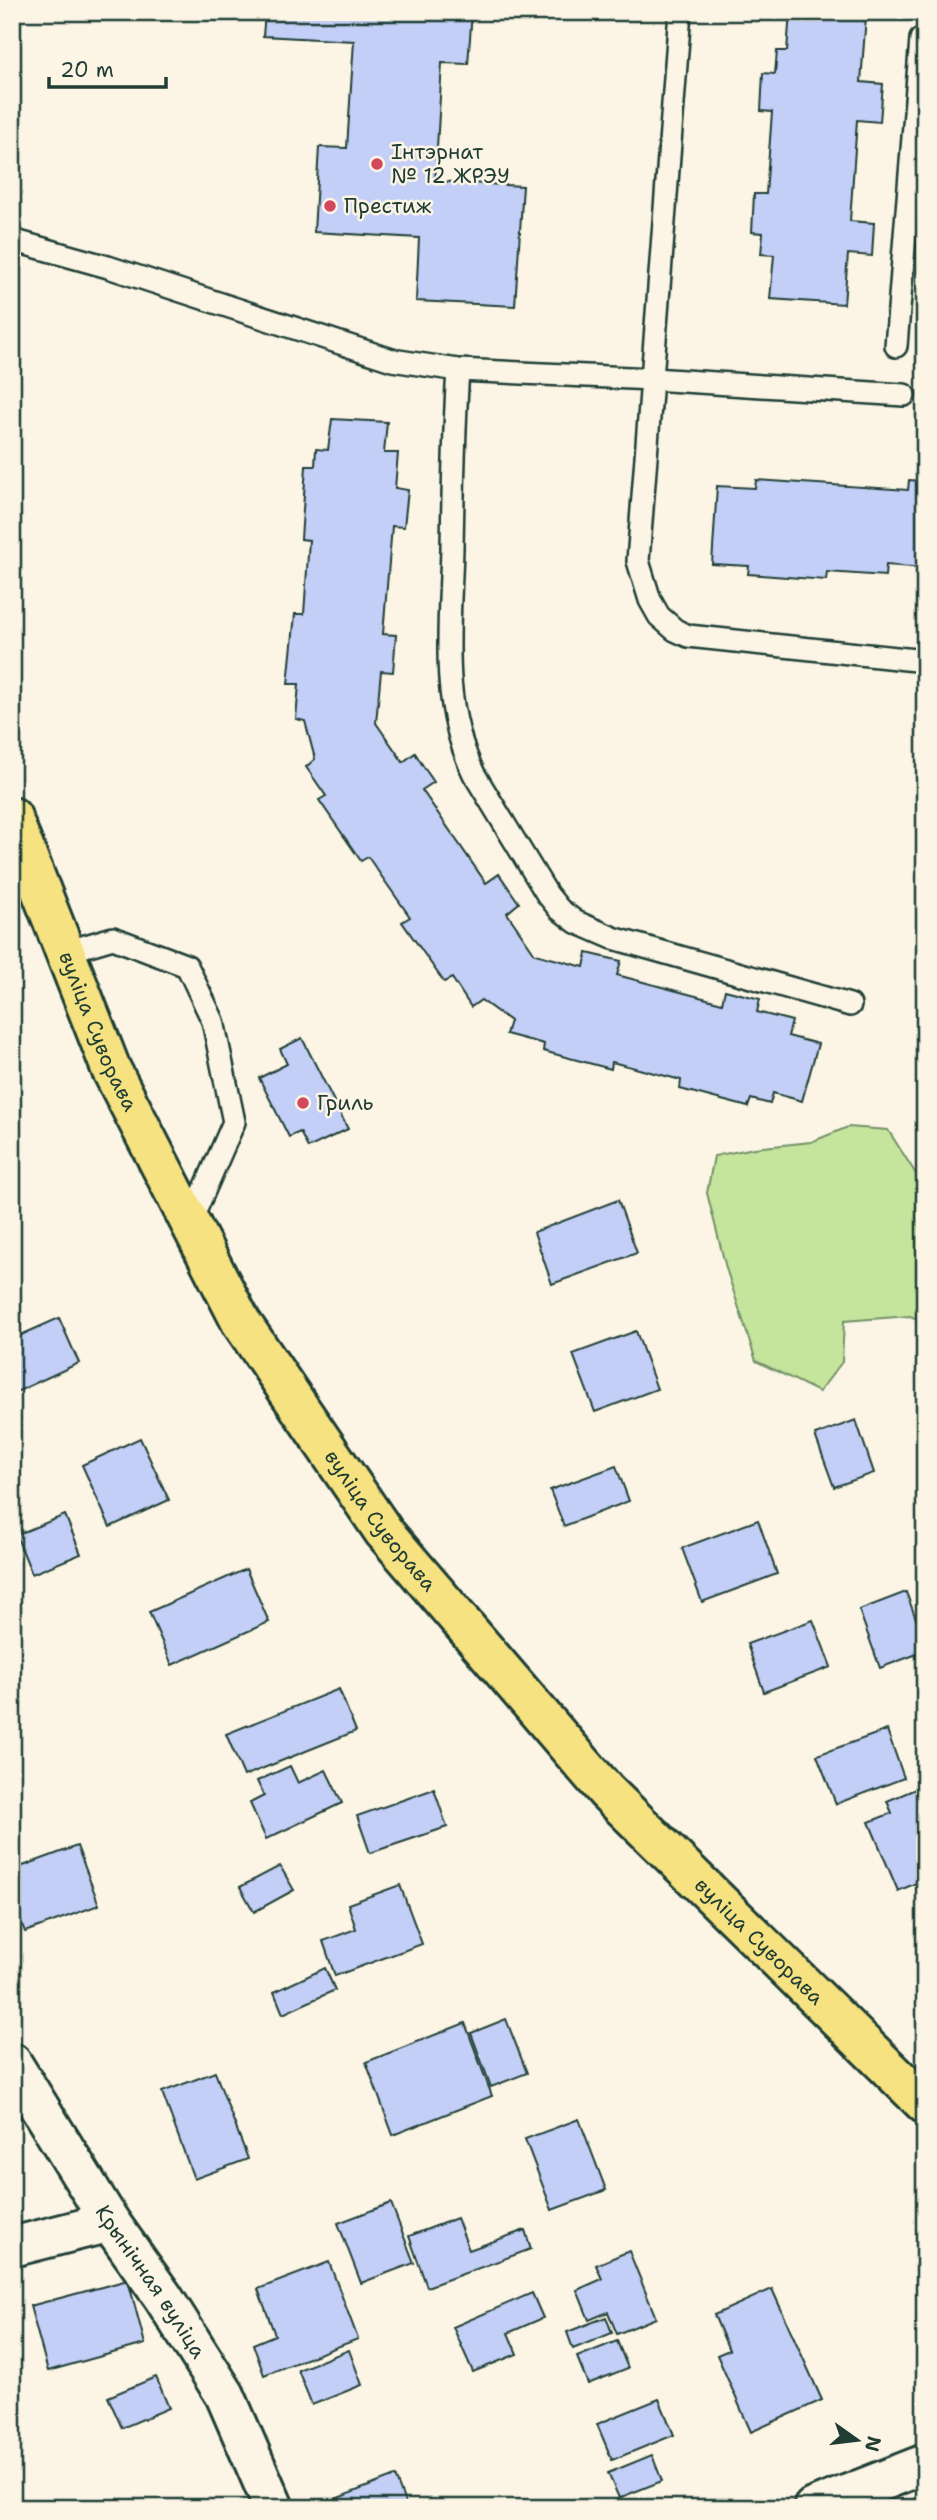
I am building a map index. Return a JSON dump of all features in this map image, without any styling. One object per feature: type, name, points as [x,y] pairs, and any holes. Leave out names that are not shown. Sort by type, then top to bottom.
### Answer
[{"type":"main road","name":"вуліца Суворава","points":[[12,817],[111,1069],[241,1322],[384,1532],[606,1791],[925,2105]]},
{"type":"street","name":"Крынічная вуліца","points":[[12,2063],[110,2222],[163,2297],[225,2395],[274,2508]]},
{"type":"street","points":[[12,2247],[110,2222]]},
{"type":"street","points":[[813,2508],[925,2464]]},
{"type":"lane","points":[[680,12],[638,561],[650,600],[659,616],[688,636],[925,661]]},
{"type":"lane","points":[[896,346],[922,39],[925,39]]},
{"type":"lane","points":[[12,240],[108,267],[392,360],[458,370],[904,395]]},
{"type":"lane","points":[[458,370],[449,660],[452,710],[465,756],[474,774],[547,894],[559,909],[576,922],[613,938],[850,1005]]},
{"type":"lane","points":[[65,952],[113,938],[187,967],[214,1021],[234,1122],[190,1223]]},
{"type":"green space","points":[[848,1127],[888,1130],[925,1188],[925,1322],[910,1316],[844,1321],[842,1362],[819,1392],[756,1361],[726,1268],[707,1193],[714,1156],[754,1148],[811,1142]]},
{"type":"building","name":"Інтэрнат № 12 ЖРЭУ","points":[[265,12],[472,12],[468,64],[442,63],[435,181],[523,186],[515,306],[416,301],[419,238],[314,232],[319,147],[347,148],[354,41],[263,36]]},
{"type":"building","points":[[790,12],[866,16],[861,82],[883,84],[880,122],[857,120],[850,221],[874,223],[872,256],[848,254],[844,304],[770,299],[774,255],[761,254],[763,233],[752,232],[754,194],[766,194],[772,112],[761,111],[763,73],[775,74],[777,51],[787,51]]},
{"type":"building","points":[[332,419],[387,422],[384,453],[398,453],[395,488],[408,490],[404,527],[392,526],[383,634],[396,635],[393,672],[381,671],[376,723],[403,762],[415,753],[434,782],[422,790],[486,883],[499,874],[519,903],[507,913],[535,954],[584,967],[587,953],[621,961],[617,975],[722,1003],[725,990],[760,999],[757,1012],[792,1021],[788,1036],[818,1044],[802,1101],[773,1093],[770,1104],[751,1099],[748,1107],[680,1089],[681,1080],[612,1062],[611,1069],[543,1051],[544,1044],[506,1034],[510,1021],[481,1000],[471,1007],[452,978],[444,982],[402,922],[410,917],[368,857],[361,861],[319,800],[326,796],[306,767],[315,759],[305,721],[296,719],[299,684],[288,684],[295,614],[304,614],[309,540],[301,539],[306,466],[315,466],[316,449],[328,450]]},
{"type":"building","points":[[756,480],[908,490],[909,480],[925,481],[925,568],[886,565],[885,576],[827,572],[826,580],[748,574],[749,566],[712,564],[717,486],[755,488]]},
{"type":"building","name":"Гриль","points":[[302,1038],[348,1129],[308,1148],[300,1132],[289,1137],[259,1078],[287,1064],[280,1049]]},
{"type":"building","points":[[618,1200],[637,1253],[552,1284],[534,1232]]},
{"type":"building","points":[[59,1318],[79,1363],[12,1394],[12,1339]]},
{"type":"building","points":[[636,1331],[657,1389],[595,1412],[573,1354]]},
{"type":"building","points":[[856,1420],[874,1473],[834,1487],[815,1435]]},
{"type":"building","points":[[140,1438],[169,1500],[110,1527],[82,1465]]},
{"type":"building","points":[[616,1466],[629,1501],[564,1526],[550,1490]]},
{"type":"building","points":[[65,1515],[81,1554],[32,1574],[16,1535]]},
{"type":"building","points":[[758,1520],[777,1574],[702,1602],[682,1548]]},
{"type":"building","points":[[246,1569],[269,1622],[172,1665],[149,1612]]},
{"type":"building","points":[[906,1592],[925,1643],[925,1651],[880,1668],[859,1610]]},
{"type":"building","points":[[813,1620],[831,1667],[764,1692],[747,1644]]},
{"type":"building","points":[[339,1689],[356,1731],[244,1776],[226,1734]]},
{"type":"building","points":[[887,1730],[904,1778],[836,1804],[817,1755]]},
{"type":"building","points":[[290,1766],[298,1783],[326,1770],[342,1803],[266,1839],[250,1803],[264,1796],[257,1781]]},
{"type":"building","points":[[925,1785],[925,1889],[921,1881],[898,1891],[869,1822],[892,1813],[887,1801]]},
{"type":"building","points":[[434,1789],[447,1827],[370,1853],[357,1816]]},
{"type":"building","points":[[77,1846],[99,1905],[25,1932],[12,1897],[12,1870]]},
{"type":"building","points":[[280,1866],[294,1890],[254,1912],[240,1887]]},
{"type":"building","points":[[400,1885],[422,1944],[335,1976],[323,1941],[356,1929],[348,1904]]},
{"type":"building","points":[[325,1968],[335,1990],[283,2014],[274,1992]]},
{"type":"building","points":[[506,2019],[527,2073],[491,2087],[471,2033]]},
{"type":"building","points":[[465,2023],[492,2096],[393,2135],[366,2062]]},
{"type":"building","points":[[215,2072],[248,2159],[194,2179],[162,2092]]},
{"type":"building","points":[[579,2119],[606,2190],[552,2210],[525,2139]]},
{"type":"building","points":[[391,2203],[414,2263],[361,2283],[338,2223]]},
{"type":"building","points":[[457,2218],[469,2250],[525,2230],[531,2249],[427,2287],[409,2236]]},
{"type":"building","points":[[629,2251],[656,2318],[617,2334],[608,2312],[589,2320],[577,2290],[602,2279],[596,2265]]},
{"type":"building","points":[[329,2262],[358,2339],[264,2375],[253,2344],[275,2335],[258,2289]]},
{"type":"building","points":[[128,2280],[145,2344],[48,2371],[30,2306]]},
{"type":"building","points":[[772,2289],[822,2400],[751,2432],[717,2355],[729,2350],[714,2315]]},
{"type":"building","points":[[532,2293],[543,2318],[508,2333],[517,2354],[473,2372],[453,2327]]},
{"type":"building","points":[[606,2317],[612,2333],[573,2349],[567,2332]]},
{"type":"building","points":[[617,2341],[628,2368],[588,2384],[577,2357]]},
{"type":"building","points":[[349,2350],[362,2385],[312,2405],[298,2370]]},
{"type":"building","points":[[156,2377],[169,2408],[122,2428],[108,2397]]},
{"type":"building","points":[[659,2399],[674,2435],[612,2460],[597,2424]]},
{"type":"building","points":[[652,2455],[662,2481],[619,2498],[608,2473]]},
{"type":"building","points":[[395,2476],[407,2508],[339,2508],[335,2499]]},
{"type":"place","name":"Інтэрнат № 12 ЖРЭУ","points":[[377,164]]},
{"type":"place","name":"Престиж","points":[[330,206]]},
{"type":"place","name":"Гриль","points":[[303,1103]]}]
